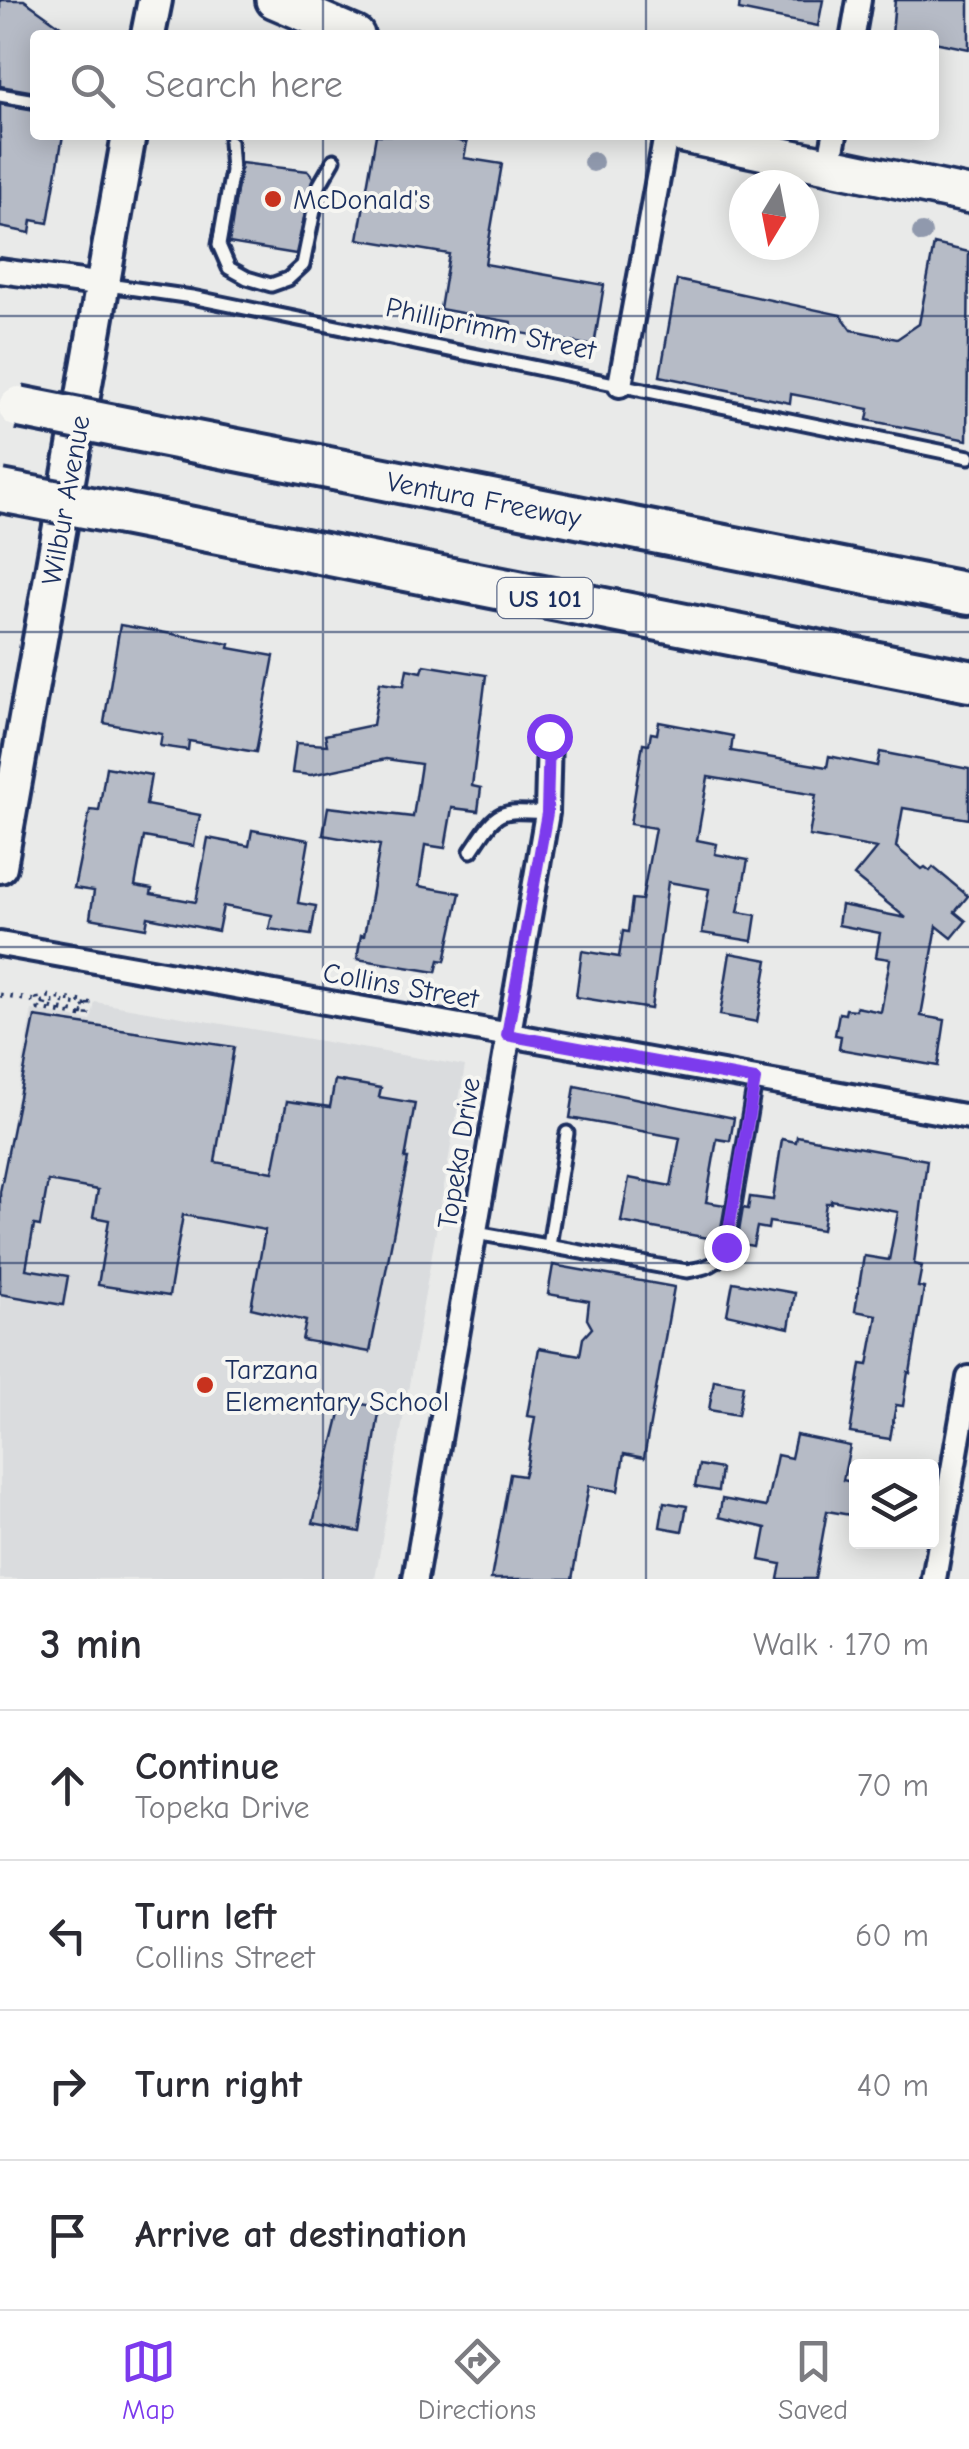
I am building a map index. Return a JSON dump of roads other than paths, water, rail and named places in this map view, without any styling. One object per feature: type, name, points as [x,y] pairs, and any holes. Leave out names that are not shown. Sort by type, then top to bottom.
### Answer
[{"type":"highway","name":"Ventura Freeway","points":[[9,405],[969,594]]},
{"type":"highway","name":"US 101","points":[[0,491],[969,681]]},
{"type":"main road","points":[[149,30],[155,0]]},
{"type":"main road","points":[[274,0],[344,30]]},
{"type":"main road","name":"Wilbur Avenue","points":[[0,866],[128,140]]},
{"type":"main road","points":[[733,140],[832,150],[969,194]]},
{"type":"street","points":[[855,30],[859,0]]},
{"type":"street","points":[[620,385],[665,140]]},
{"type":"street","name":"Philliprimm Street","points":[[0,271],[104,285]]},
{"type":"street","name":"Topeka Drive","points":[[415,1579],[547,813],[549,736]]},
{"type":"street","name":"Collins Street","points":[[0,944],[969,1118]]},
{"type":"street","points":[[934,1579],[969,1378]]},
{"type":"lane","points":[[0,94],[30,100]]},
{"type":"lane","points":[[230,142],[232,171],[219,245],[230,268],[271,285],[288,279],[303,265],[319,186],[334,160]]},
{"type":"lane","name":"Philliprimm Street","points":[[104,285],[192,296],[969,457]]},
{"type":"lane","points":[[471,852],[500,812],[547,813]]},
{"type":"lane","points":[[476,1233],[686,1271],[706,1268],[720,1260],[726,1247],[755,1080]]},
{"type":"lane","points":[[549,1246],[567,1133]]},
{"type":"place","name":"McDonald's","points":[[273,199]]},
{"type":"place","name":"Tarzana Elementary School","points":[[205,1385]]}]
